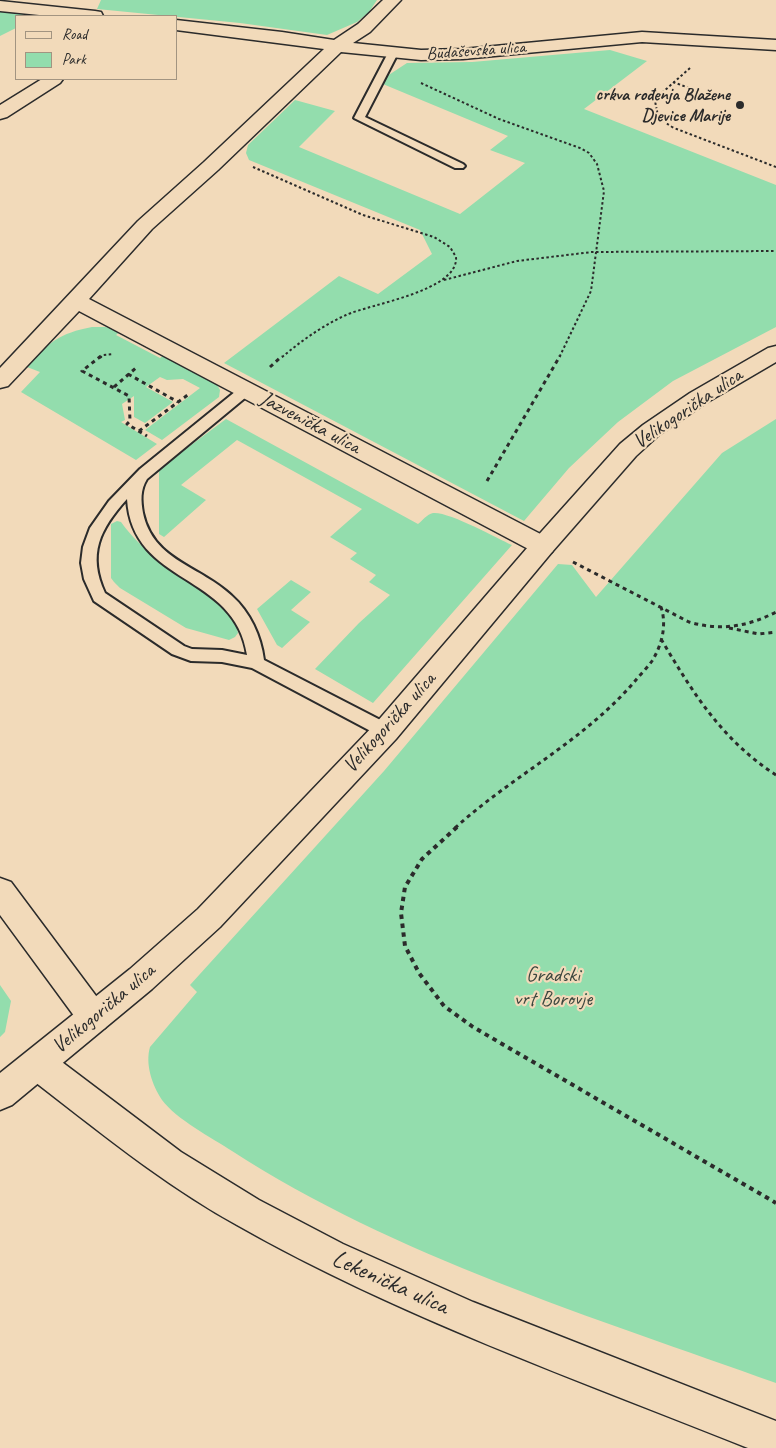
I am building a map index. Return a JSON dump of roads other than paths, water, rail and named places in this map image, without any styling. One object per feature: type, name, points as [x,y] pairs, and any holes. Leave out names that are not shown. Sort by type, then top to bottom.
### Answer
[{"type":"street","points":[[0,381],[76,301],[144,225],[338,45],[364,28],[394,0]]},
{"type":"street","points":[[0,6],[86,15]]},
{"type":"street","name":"Budaševska ulica","points":[[178,26],[338,45],[391,59],[642,37],[776,45]]},
{"type":"street","points":[[0,113],[52,80]]},
{"type":"street","name":"Jazvenička ulica","points":[[76,301],[543,546]]},
{"type":"street","name":"Velikogorička ulica","points":[[0,1094],[141,979],[209,918],[386,731],[603,476],[628,450],[698,398],[776,353]]},
{"type":"street","points":[[0,891],[94,1018]]},
{"type":"street","name":"Lekenička ulica","points":[[38,1064],[169,1164],[247,1212],[330,1257],[466,1317],[776,1440]]},
{"type":"lane","points":[[391,59],[360,118],[459,166]]},
{"type":"lane","points":[[246,390],[172,450],[109,509],[92,540],[88,569],[91,584],[99,597],[184,653],[190,655],[222,656],[256,663],[386,731]]},
{"type":"lane","points":[[139,479],[134,487],[134,500],[140,534],[149,546],[160,555],[220,594],[236,610],[247,630],[256,654],[256,663]]},
{"type":"place","name":"crkva rođenja Blažene Djevice Marije","points":[[740,105]]},
{"type":"park label","name":"Gradski vrt Borovje","points":[[553,987]]}]
